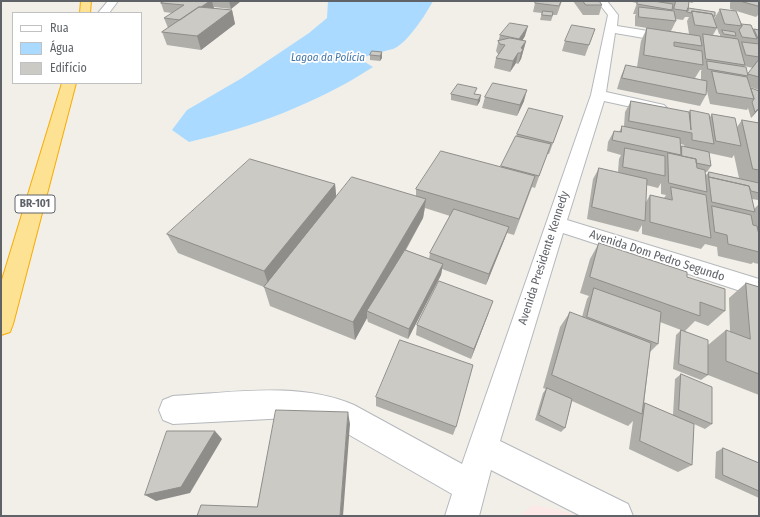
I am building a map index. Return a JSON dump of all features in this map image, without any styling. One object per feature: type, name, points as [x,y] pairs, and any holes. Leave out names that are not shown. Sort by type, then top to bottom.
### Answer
[{"type":"highway","points":[[84,12],[86,1]]},
{"type":"highway","name":"BR-101","points":[[1,324],[69,84]]},
{"type":"street","points":[[104,12],[113,1]]},
{"type":"street","name":"Avenida Presidente Kennedy","points":[[462,516],[470,486],[598,95],[613,15],[607,2]]},
{"type":"street","points":[[611,29],[681,40]]},
{"type":"street","points":[[598,95],[672,111]]},
{"type":"street","name":"Avenida Dom Pedro Segundo","points":[[555,223],[759,288]]},
{"type":"street","points":[[173,410],[288,404],[344,415],[470,486]]},
{"type":"street","points":[[482,449],[616,516]]},
{"type":"shaded area","points":[[533,505],[559,510],[580,516],[519,516]]},
{"type":"water","name":"Lagoa da Polícia","points":[[328,1],[433,1],[421,21],[404,41],[393,49],[372,54],[360,59],[373,67],[330,92],[307,103],[261,121],[189,142],[172,130],[187,110],[242,78],[309,33],[327,18]]},
{"type":"building","points":[[165,1],[210,1],[180,20],[164,18],[184,5],[161,3]]},
{"type":"building","points":[[536,1],[561,1],[559,6],[535,3]]},
{"type":"building","points":[[583,1],[599,1],[602,5],[586,5]]},
{"type":"building","points":[[638,1],[653,1],[673,4],[672,10],[637,4]]},
{"type":"building","points":[[676,1],[689,1],[688,11],[674,9]]},
{"type":"building","points":[[740,1],[759,1],[759,6]]},
{"type":"building","points":[[199,7],[232,10],[197,36],[162,32]]},
{"type":"building","points":[[639,7],[674,11],[676,21],[639,17]]},
{"type":"building","points":[[688,8],[715,12],[715,16],[712,14],[692,11],[691,13],[687,12]]},
{"type":"building","points":[[720,9],[736,11],[742,26],[725,24]]},
{"type":"building","points":[[543,11],[553,12],[552,16],[542,15]]},
{"type":"building","points":[[692,11],[712,14],[717,28],[695,25]]},
{"type":"building","points":[[510,23],[528,26],[519,39],[500,35]]},
{"type":"building","points":[[741,24],[751,25],[757,39],[742,37],[739,30],[742,26]]},
{"type":"building","points":[[572,25],[595,29],[589,45],[565,41]]},
{"type":"building","points":[[647,28],[700,36],[702,46],[674,42],[674,46],[702,51],[703,65],[644,55]]},
{"type":"building","points":[[754,29],[759,30],[759,40]]},
{"type":"building","points":[[722,30],[735,32],[736,36],[724,34]]},
{"type":"building","points":[[703,34],[738,39],[745,65],[706,59]]},
{"type":"building","points":[[510,38],[526,41],[521,48],[523,49],[521,53],[518,53],[513,61],[496,58],[505,45],[500,44],[498,41]]},
{"type":"building","points":[[742,42],[759,44],[759,57],[746,55]]},
{"type":"building","points":[[372,51],[382,52],[380,56],[370,55]]},
{"type":"building","points":[[707,61],[746,67],[748,76],[708,69]]},
{"type":"building","points":[[758,61],[759,77],[748,74]]},
{"type":"building","points":[[626,65],[707,81],[706,95],[622,78]]},
{"type":"building","points":[[712,71],[747,77],[754,99],[717,93]]},
{"type":"building","points":[[493,83],[527,90],[520,105],[485,97]]},
{"type":"building","points":[[458,84],[477,88],[474,94],[481,95],[478,100],[451,94]]},
{"type":"building","points":[[751,88],[759,91],[759,108],[755,112],[752,102],[754,99]]},
{"type":"building","points":[[631,101],[689,112],[691,130],[690,110],[709,114],[714,144],[692,140],[692,133],[629,121]]},
{"type":"building","points":[[529,108],[563,116],[553,143],[517,134]]},
{"type":"building","points":[[712,114],[735,118],[741,146],[716,141]]},
{"type":"building","points":[[742,120],[759,123],[759,170],[753,169]]},
{"type":"building","points":[[622,126],[680,138],[681,155],[612,140],[614,131],[621,132]]},
{"type":"building","points":[[516,136],[551,144],[539,176],[501,166]]},
{"type":"building","points":[[682,146],[709,152],[711,166],[696,163],[696,159],[682,156]]},
{"type":"building","points":[[625,148],[665,156],[665,176],[623,167]]},
{"type":"building","points":[[441,151],[535,176],[519,219],[416,189]]},
{"type":"building","points":[[668,153],[696,159],[697,168],[705,170],[707,192],[669,183]]},
{"type":"building","points":[[250,159],[335,184],[264,271],[167,234]]},
{"type":"building","points":[[599,168],[647,179],[645,221],[592,207]]},
{"type":"building","points":[[709,172],[759,183],[759,193],[751,191],[749,186],[709,177]]},
{"type":"building","points":[[352,177],[426,199],[353,322],[264,287]]},
{"type":"building","points":[[709,177],[749,186],[755,212],[712,202]]},
{"type":"building","points":[[671,187],[706,195],[711,238],[650,222],[650,195],[672,200]]},
{"type":"building","points":[[712,206],[751,215],[753,225],[757,226],[759,235],[759,252],[728,244],[727,235],[715,232]]},
{"type":"building","points":[[454,209],[509,227],[489,274],[430,253]]},
{"type":"building","points":[[599,243],[687,272],[687,277],[725,289],[725,311],[700,302],[700,316],[590,277]]},
{"type":"building","points":[[405,250],[443,264],[409,329],[367,311]]},
{"type":"building","points":[[439,281],[493,301],[474,349],[417,325]]},
{"type":"building","points":[[746,283],[759,287],[759,374],[726,361],[726,330],[750,339]]},
{"type":"building","points":[[594,288],[661,312],[658,344],[587,317]]},
{"type":"building","points":[[570,312],[651,343],[642,414],[552,375]]},
{"type":"building","points":[[681,330],[708,340],[708,375],[679,364]]},
{"type":"building","points":[[400,340],[473,365],[456,427],[376,397]]},
{"type":"building","points":[[681,374],[712,387],[712,424],[679,410]]},
{"type":"building","points":[[547,388],[572,399],[565,428],[539,415]]},
{"type":"building","points":[[645,403],[694,424],[692,465],[640,441]]},
{"type":"building","points":[[276,410],[348,412],[340,516],[197,516],[201,505],[257,507]]},
{"type":"building","points":[[167,431],[215,431],[181,487],[145,495]]},
{"type":"building","points":[[723,448],[759,463],[759,491],[723,475]]}]
